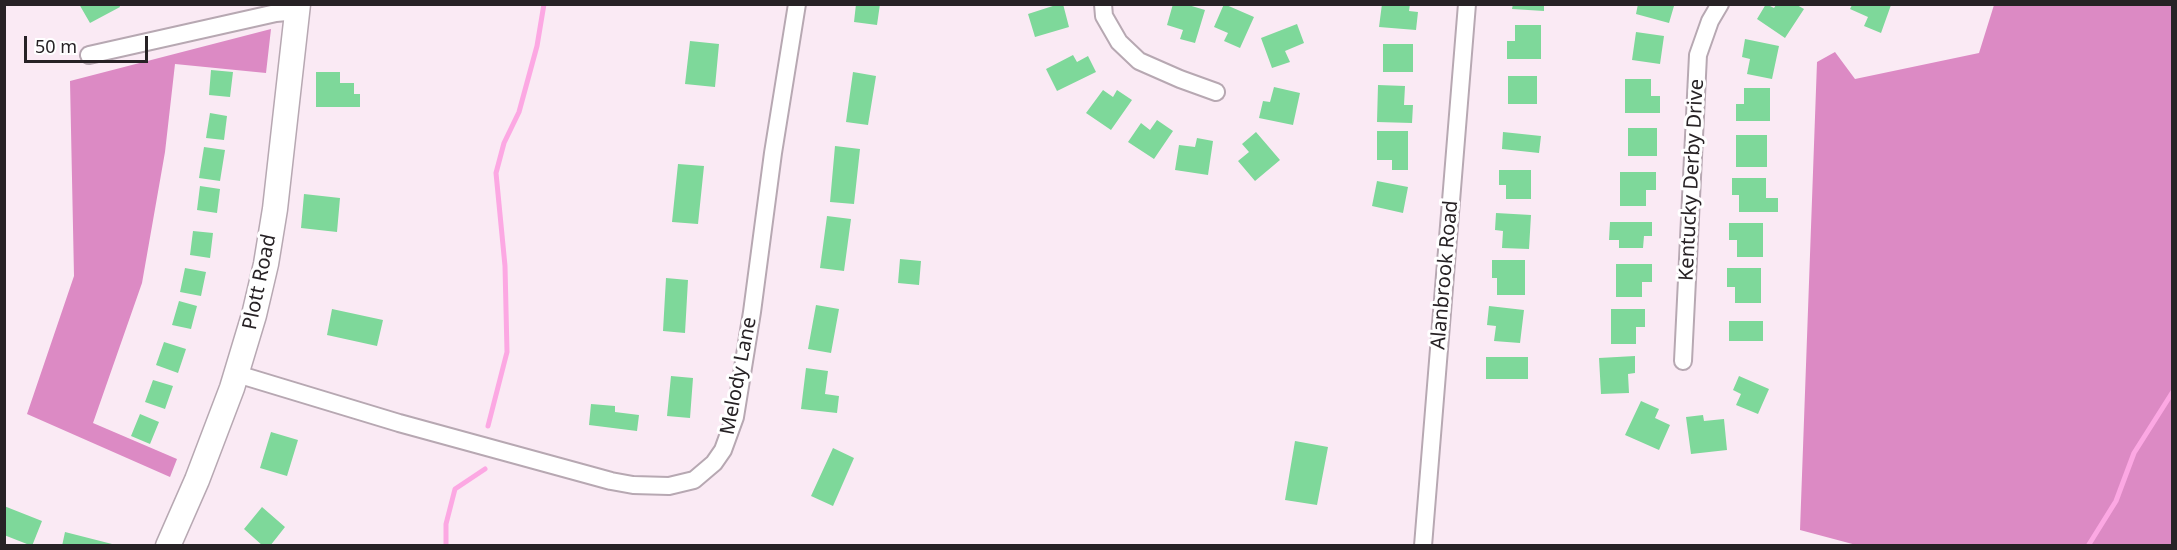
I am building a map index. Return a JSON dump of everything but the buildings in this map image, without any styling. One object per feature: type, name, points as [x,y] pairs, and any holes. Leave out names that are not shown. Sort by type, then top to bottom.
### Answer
[{"type":"street","name":"Melody Lane","points":[[237,374],[399,423],[611,481],[633,485],[669,486],[694,480],[714,463],[723,450],[735,417],[797,4]]},
{"type":"street","points":[[1102,4],[1104,16],[1119,42],[1139,61],[1216,92]]},
{"type":"street","name":"Alanbrook Road","points":[[1423,546],[1467,4]]},
{"type":"street","name":"Kentucky Derby Drive","points":[[1683,361],[1698,55],[1710,21],[1720,4]]},
{"type":"street","name":"Plott Road","points":[[168,546],[201,470],[237,374],[254,315],[266,264],[275,209],[298,8]]},
{"type":"street","points":[[89,55],[298,8]]},
{"type":"shaded area","points":[[1994,5],[2172,5],[2172,545],[1860,546],[1800,530],[1817,62],[1835,52],[1855,79],[1979,53]]},
{"type":"shaded area","points":[[271,29],[266,73],[175,64],[165,152],[142,283],[93,423],[177,459],[170,477],[27,414],[74,276],[70,81]]},
{"type":"waterway","points":[[488,426],[507,352],[505,266],[496,173],[504,143],[519,112],[537,46],[544,4]]},
{"type":"waterway","points":[[2088,546],[2116,501],[2134,453],[2172,393]]},
{"type":"waterway","points":[[446,546],[446,524],[455,489],[485,469]]}]
